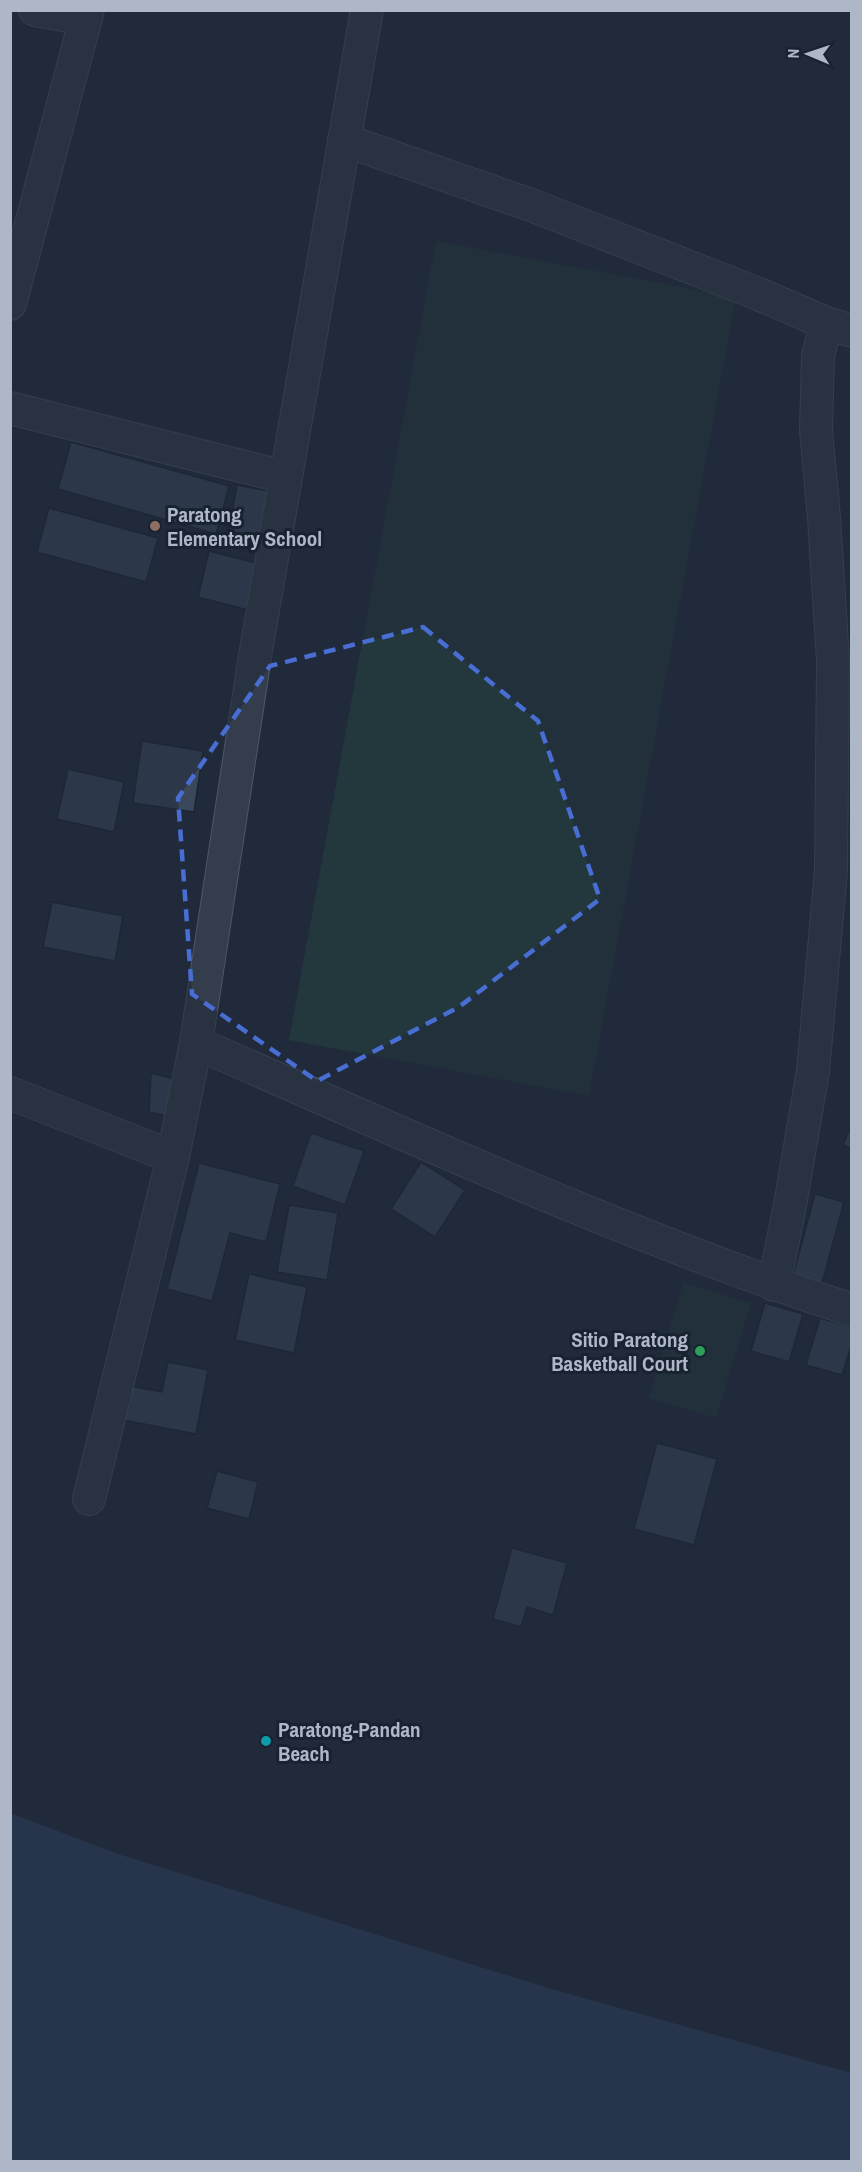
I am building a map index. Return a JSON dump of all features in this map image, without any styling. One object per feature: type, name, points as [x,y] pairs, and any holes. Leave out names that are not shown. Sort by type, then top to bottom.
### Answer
[{"type":"street","points":[[10,304],[87,15],[35,10]]},
{"type":"street","points":[[89,1499],[173,1157],[196,1043],[255,656],[367,10]]},
{"type":"street","points":[[344,140],[531,205],[756,292],[839,327],[818,356],[816,430],[833,661],[831,871],[813,1071],[774,1285]]},
{"type":"street","points":[[10,408],[285,477]]},
{"type":"street","points":[[196,1043],[594,1216],[774,1285],[852,1310]]},
{"type":"street","points":[[10,1093],[173,1157]]},
{"type":"highlighted area","points":[[423,627],[538,721],[600,899],[459,1007],[317,1081],[192,994],[178,798],[270,666]]},
{"type":"green space","points":[[436,241],[736,297],[589,1096],[289,1040]]},
{"type":"green space","name":"Sitio Paratong Basketball Court","points":[[683,1283],[751,1303],[716,1418],[649,1398]]},
{"type":"water","points":[[10,1813],[118,1854],[548,1988],[851,2073],[851,2161],[11,2161]]},
{"type":"building","points":[[71,442],[229,486],[216,534],[58,489]]},
{"type":"building","points":[[237,485],[273,492],[263,547],[227,540]]},
{"type":"building","points":[[49,508],[158,538],[146,582],[37,552]]},
{"type":"building","points":[[209,551],[260,564],[248,610],[198,597]]},
{"type":"building","points":[[142,741],[203,751],[194,812],[133,803]]},
{"type":"building","points":[[68,769],[124,782],[114,832],[57,819]]},
{"type":"building","points":[[52,902],[123,916],[115,961],[43,947]]},
{"type":"building","points":[[151,1073],[182,1081],[166,1116],[149,1112]]},
{"type":"building","points":[[852,1124],[852,1149],[843,1145]]},
{"type":"building","points":[[311,1133],[364,1151],[345,1205],[293,1186]]},
{"type":"building","points":[[421,1162],[465,1190],[435,1237],[391,1209]]},
{"type":"building","points":[[199,1163],[280,1184],[266,1242],[230,1233],[212,1301],[167,1289]]},
{"type":"building","points":[[815,1194],[844,1202],[821,1287],[792,1279]]},
{"type":"building","points":[[289,1205],[338,1213],[327,1280],[277,1272]]},
{"type":"building","points":[[249,1274],[307,1287],[294,1353],[235,1340]]},
{"type":"building","points":[[765,1303],[803,1314],[789,1362],[751,1351]]},
{"type":"building","points":[[820,1318],[852,1327],[852,1343],[842,1375],[806,1365]]},
{"type":"building","points":[[168,1362],[208,1370],[196,1434],[123,1420],[129,1386],[162,1392]]},
{"type":"building","points":[[657,1443],[717,1459],[694,1545],[634,1529]]},
{"type":"building","points":[[217,1471],[258,1482],[249,1519],[207,1508]]},
{"type":"building","points":[[512,1548],[567,1563],[553,1615],[527,1607],[521,1627],[493,1619]]},
{"type":"place","name":"Paratong Elementary School","points":[[155,526]]},
{"type":"place","name":"Sitio Paratong Basketball Court","points":[[700,1351]]},
{"type":"place","name":"Paratong-Pandan Beach","points":[[266,1741]]}]
